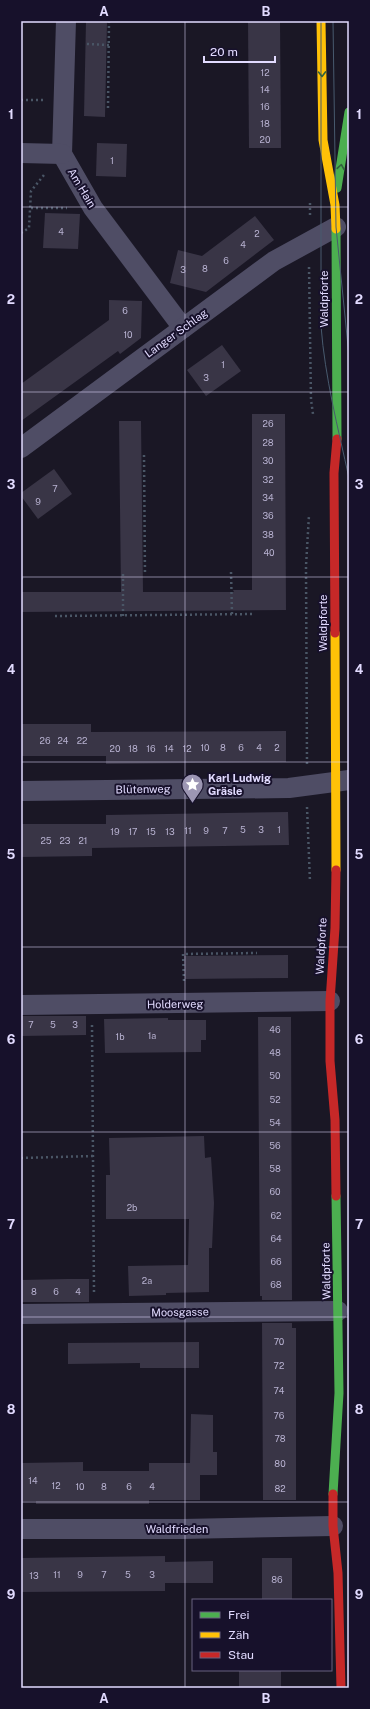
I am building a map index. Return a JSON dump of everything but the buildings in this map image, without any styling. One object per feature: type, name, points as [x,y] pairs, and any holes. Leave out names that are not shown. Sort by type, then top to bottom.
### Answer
[{"type":"street","points":[[21,153],[62,154],[66,21]]},
{"type":"street","name":"Waldpforte","points":[[321,21],[323,140],[335,205],[343,403],[338,427],[334,473],[342,781],[330,1001],[330,1061],[335,1120],[339,1392],[333,1479],[333,1526],[338,1573],[341,1688]]},
{"type":"street","name":"Waldpforte","points":[[335,205],[349,112]]},
{"type":"street","name":"Am Hain","points":[[62,154],[93,208],[183,328]]},
{"type":"street","name":"Langer Schlag","points":[[21,448],[274,261],[336,227]]},
{"type":"street","name":"Blütenweg","points":[[21,791],[289,788],[342,781]]},
{"type":"street","name":"Holderweg","points":[[21,1005],[330,1001]]},
{"type":"street","name":"Moosgasse","points":[[21,1314],[338,1311]]},
{"type":"street","name":"Waldfrieden","points":[[21,1529],[182,1529],[333,1526]]},
{"type":"path","points":[[108,108],[109,21]]},
{"type":"path","points":[[21,234],[29,228],[31,191],[62,154]]},
{"type":"path","points":[[31,208],[93,208]]},
{"type":"path","points":[[309,242],[311,400]]},
{"type":"path","points":[[144,455],[145,574]]},
{"type":"path","points":[[231,572],[232,614]]},
{"type":"path","points":[[123,574],[123,616]]},
{"type":"path","points":[[21,579],[25,576]]},
{"type":"path","points":[[55,616],[255,614]]},
{"type":"path","points":[[184,1003],[183,954],[257,953]]},
{"type":"path","points":[[92,1005],[94,1313]]},
{"type":"path","points":[[21,1158],[93,1156]]},
{"type":"green space","points":[[348,560],[349,560],[349,684]]},
{"type":"tram line","points":[[321,21],[321,326],[329,384],[349,478]]},
{"type":"tram line","points":[[333,21],[336,227],[349,356]]},
{"type":"traffic: fast","points":[[337,188],[349,112]]},
{"type":"traffic: fast","points":[[336,229],[337,439]]},
{"type":"traffic: fast","points":[[333,1494],[339,1393],[336,1196]]},
{"type":"traffic: slow","points":[[321,21],[323,140],[335,205],[336,229]]},
{"type":"traffic: slow","points":[[335,633],[336,870]]},
{"type":"traffic: jam","points":[[335,633],[334,473],[337,439]]},
{"type":"traffic: jam","points":[[336,870],[335,928],[330,1001],[330,1061],[335,1120],[336,1196]]},
{"type":"traffic: jam","points":[[333,1494],[333,1526],[338,1573],[341,1688]]},
{"type":"place","name":"Karl Ludwig Gräsle","points":[[192,804]]}]
